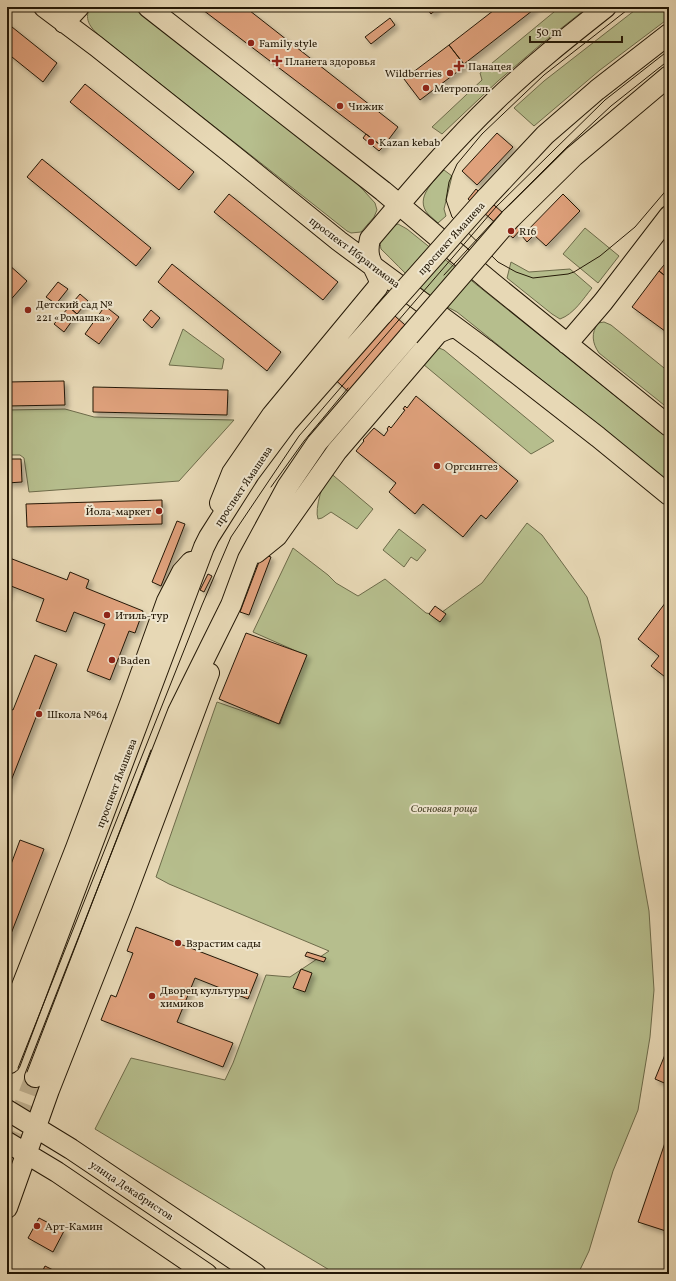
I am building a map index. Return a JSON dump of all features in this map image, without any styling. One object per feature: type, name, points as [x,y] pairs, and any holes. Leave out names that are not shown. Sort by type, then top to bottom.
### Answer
[{"type":"main road","name":"проспект Ибрагимова","points":[[44,7],[96,46],[339,241],[455,327],[598,437],[669,495]]},
{"type":"main road","points":[[64,23],[79,7]]},
{"type":"main road","points":[[148,7],[399,205],[669,426]]},
{"type":"main road","points":[[7,1024],[126,714],[167,601],[182,572],[207,542],[222,496],[232,473],[272,415],[377,288],[380,282],[369,257],[368,249],[370,240],[442,156],[495,101],[553,49],[606,7]]},
{"type":"main road","name":"проспект Ямашева","points":[[10,1062],[207,542],[249,474],[287,423],[486,198],[545,135],[597,90],[669,34]]},
{"type":"main road","points":[[7,1208],[49,1090],[122,905],[204,688],[230,605],[248,559],[287,487],[318,443],[510,219],[574,156],[669,76]]},
{"type":"main road","points":[[567,344],[603,302],[669,216]]},
{"type":"main road","points":[[248,559],[277,536],[337,451],[438,333],[447,328],[455,327]]},
{"type":"main road","points":[[35,1077],[178,712],[230,605]]},
{"type":"main road","name":"улица Декабристов","points":[[7,1110],[95,1165],[256,1274]]},
{"type":"main road","points":[[7,1142],[63,1176],[207,1274]]},
{"type":"green space","points":[[90,7],[134,8],[355,181],[375,203],[377,210],[374,217],[361,232],[351,233],[347,231],[102,38],[92,28],[88,21],[88,12]]},
{"type":"green space","points":[[560,7],[588,7],[498,81],[442,134],[432,127],[482,80],[480,73]]},
{"type":"green space","points":[[639,7],[669,7],[669,18],[600,70],[534,126],[514,108],[544,81]]},
{"type":"green space","points":[[444,170],[452,176],[444,209],[446,216],[438,223],[428,214],[424,208],[423,202],[427,190]]},
{"type":"green space","points":[[398,224],[407,229],[669,439],[669,482],[457,312],[435,299],[407,275],[381,249],[380,245],[384,234],[390,228]]},
{"type":"green space","points":[[585,228],[619,256],[598,283],[563,254]]},
{"type":"green space","points":[[511,262],[529,272],[570,269],[592,288],[570,314],[560,319],[507,278]]},
{"type":"green space","points":[[604,322],[611,325],[669,372],[669,409],[599,353],[595,346],[593,334],[598,323]]},
{"type":"green space","points":[[183,329],[224,359],[222,369],[169,365]]},
{"type":"green space","points":[[439,348],[444,350],[554,441],[531,454],[423,364],[433,351]]},
{"type":"green space","points":[[65,409],[94,417],[234,420],[179,481],[29,492],[24,458],[20,455],[7,455],[7,410]]},
{"type":"green space","points":[[328,471],[373,509],[357,529],[331,512],[318,519],[318,502]]},
{"type":"green space","name":"Сосновая роща","points":[[527,523],[542,535],[587,597],[600,639],[649,911],[654,990],[650,1037],[638,1110],[613,1171],[589,1251],[578,1274],[336,1274],[95,1129],[131,1058],[225,1080],[233,1063],[266,975],[290,977],[329,951],[169,884],[156,877],[217,702],[280,724],[305,655],[253,632],[293,548],[336,583],[358,596],[385,579],[426,613],[438,615],[482,583]]},
{"type":"green space","points":[[399,529],[426,550],[417,561],[411,557],[404,567],[383,550]]},
{"type":"building","points":[[199,7],[245,7],[398,127],[383,147]]},
{"type":"building","points":[[426,7],[439,7],[431,14]]},
{"type":"building","points":[[498,7],[537,7],[464,64],[449,45]]},
{"type":"building","points":[[390,18],[395,25],[371,44],[365,37]]},
{"type":"building","points":[[7,23],[57,63],[43,82],[7,53]]},
{"type":"building","points":[[449,45],[465,66],[420,100],[404,79]]},
{"type":"building","points":[[85,84],[194,172],[179,190],[70,102]]},
{"type":"building","points":[[497,133],[513,147],[477,185],[462,171]]},
{"type":"building","points":[[366,134],[383,147],[379,151],[363,138]]},
{"type":"building","points":[[42,159],[151,248],[136,266],[27,177]]},
{"type":"building","points":[[476,189],[521,229],[513,238],[468,199]]},
{"type":"building","points":[[229,194],[338,282],[323,300],[214,212]]},
{"type":"building","points":[[563,194],[580,211],[546,246],[534,235],[527,242],[522,236]]},
{"type":"building","points":[[669,259],[669,279],[659,271]]},
{"type":"building","points":[[8,264],[27,281],[7,304],[7,265]]},
{"type":"building","points":[[172,264],[281,352],[267,371],[158,282]]},
{"type":"building","points":[[659,271],[669,279],[669,334],[632,307]]},
{"type":"building","points":[[58,282],[68,289],[56,304],[46,297]]},
{"type":"building","points":[[80,294],[88,301],[77,314],[69,307]]},
{"type":"building","points":[[378,301],[422,340],[362,404],[320,366]]},
{"type":"building","points":[[105,306],[119,317],[99,344],[85,334]]},
{"type":"building","points":[[69,307],[77,314],[64,332],[54,324]]},
{"type":"building","points":[[151,310],[160,318],[152,328],[143,320]]},
{"type":"building","points":[[64,381],[65,405],[7,406],[7,382]]},
{"type":"building","points":[[93,387],[228,390],[227,415],[93,412]]},
{"type":"building","name":"Оргсинтез","points":[[416,396],[518,481],[486,519],[481,515],[463,537],[423,504],[415,514],[389,492],[396,483],[356,451],[364,441],[363,440],[374,428],[384,436],[389,426],[391,428],[405,410],[403,409],[405,406],[407,408]]},
{"type":"building","points":[[7,459],[21,459],[22,482],[7,483]]},
{"type":"building","points":[[162,500],[162,524],[27,527],[26,504]]},
{"type":"building","points":[[177,521],[185,524],[161,586],[152,582]]},
{"type":"building","points":[[262,554],[271,557],[249,615],[240,612]]},
{"type":"building","points":[[7,557],[67,580],[70,572],[89,580],[86,588],[143,611],[135,633],[129,631],[110,680],[87,671],[105,624],[74,612],[66,632],[36,621],[44,599],[11,586],[7,597]]},
{"type":"building","points":[[208,574],[212,576],[204,592],[200,590]]},
{"type":"building","points":[[669,598],[669,680],[651,666],[659,656],[638,639]]},
{"type":"building","points":[[435,606],[446,614],[440,622],[429,614]]},
{"type":"building","points":[[246,633],[307,655],[279,724],[219,699]]},
{"type":"building","points":[[35,655],[57,664],[7,791],[7,708],[13,710]]},
{"type":"building","points":[[20,840],[44,849],[7,944],[7,875]]},
{"type":"building","name":"Дворец культуры химиков","points":[[136,927],[258,974],[248,999],[195,978],[177,1022],[233,1043],[223,1067],[101,1020],[111,995],[116,997],[133,953],[127,951]]},
{"type":"building","points":[[307,952],[326,958],[324,962],[305,956]]},
{"type":"building","points":[[301,969],[312,973],[305,992],[293,988]]},
{"type":"building","points":[[669,1045],[669,1085],[655,1079]]},
{"type":"building","points":[[669,1131],[669,1232],[638,1222]]},
{"type":"building","points":[[39,1218],[64,1231],[53,1252],[28,1238]]},
{"type":"building","points":[[45,1266],[61,1274],[41,1274]]},
{"type":"tunnel","points":[[7,1150],[35,1077]]},
{"type":"tram line","points":[[631,7],[544,75],[482,134],[457,164],[449,182],[446,200],[452,217],[498,262],[516,272],[533,278],[568,274],[600,256],[635,227],[669,187]]},
{"type":"tram line","points":[[18,1068],[202,605],[231,537],[299,436],[496,207],[605,100],[669,50]]},
{"type":"tram line","points":[[444,275],[502,212],[567,147],[611,106],[669,60]]},
{"type":"tram line","points":[[271,487],[304,441],[348,388]]},
{"type":"tram line","points":[[27,1072],[151,750]]},
{"type":"place","name":"Family style","points":[[251,43]]},
{"type":"place","name":"Планета здоровья","points":[[277,61]]},
{"type":"place","name":"Панацея","points":[[459,66]]},
{"type":"place","name":"Wildberries","points":[[450,73]]},
{"type":"place","name":"Метрополь","points":[[426,88]]},
{"type":"place","name":"Чижик","points":[[340,106]]},
{"type":"place","name":"Kazan kebab","points":[[371,142]]},
{"type":"place","name":"R16","points":[[511,231]]},
{"type":"place","name":"Детский сад № 221 «Ромашка»","points":[[28,310]]},
{"type":"place","name":"Оргсинтез","points":[[437,466]]},
{"type":"place","name":"Йола-маркет","points":[[159,511]]},
{"type":"place","name":"Итиль-тур","points":[[107,615]]},
{"type":"place","name":"Baden","points":[[112,660]]},
{"type":"place","name":"Школа №64","points":[[39,714]]},
{"type":"place","name":"Взрастим сады","points":[[178,943]]},
{"type":"place","name":"Дворец культуры химиков","points":[[152,996]]},
{"type":"place","name":"Арт-Камин","points":[[37,1226]]}]
